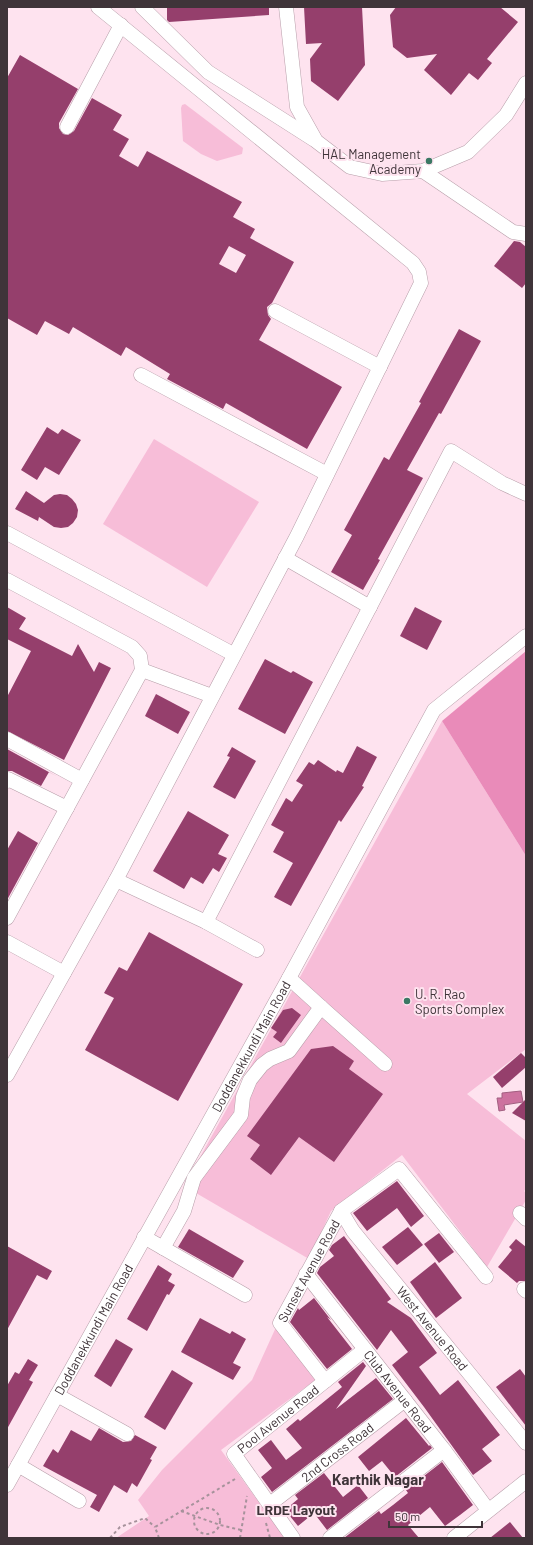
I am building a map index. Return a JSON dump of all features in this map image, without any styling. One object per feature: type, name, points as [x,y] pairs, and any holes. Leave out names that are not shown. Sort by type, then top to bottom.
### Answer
[{"type":"street","points":[[7,1075],[116,880],[285,558],[421,283],[419,272],[414,263],[98,7]]},
{"type":"street","points":[[142,7],[208,72],[316,140],[350,167],[382,174],[423,171],[468,152],[506,115],[526,83]]},
{"type":"street","points":[[286,7],[297,107],[316,140]]},
{"type":"street","points":[[67,127],[121,25]]},
{"type":"street","points":[[423,171],[513,232],[526,234]]},
{"type":"street","points":[[275,311],[380,367]]},
{"type":"street","points":[[140,375],[327,474]]},
{"type":"street","points":[[206,922],[451,451],[502,483],[526,494]]},
{"type":"street","points":[[7,533],[234,654]]},
{"type":"street","points":[[285,558],[370,607]]},
{"type":"street","points":[[7,580],[132,647],[140,656],[142,670],[7,918]]},
{"type":"street","name":"Doddanekkundi Main Road","points":[[7,1485],[289,978],[434,710],[526,636]]},
{"type":"street","points":[[142,670],[212,696]]},
{"type":"street","points":[[7,739],[82,780]]},
{"type":"street","points":[[7,781],[8,779],[67,808]]},
{"type":"street","points":[[116,880],[206,922],[257,950]]},
{"type":"street","points":[[7,942],[64,972]]},
{"type":"street","points":[[289,978],[385,1064]]},
{"type":"street","points":[[163,1248],[184,1211],[194,1178],[241,1115],[243,1097],[250,1080],[262,1065],[270,1059],[289,1051],[321,1007]]},
{"type":"street","name":"Sunset Avenue Road","points":[[325,1381],[280,1323],[341,1211],[399,1169],[486,1277]]},
{"type":"street","name":"West Avenue Road","points":[[341,1211],[353,1231],[526,1443]]},
{"type":"street","points":[[144,1238],[245,1295]]},
{"type":"street","name":"Club Avenue Road","points":[[306,1274],[364,1350],[444,1450],[488,1510]]},
{"type":"street","name":"Pool Avenue Road","points":[[293,1538],[234,1454],[364,1350]]},
{"type":"street","points":[[57,1395],[127,1434]]},
{"type":"street","name":"2nd Cross Road","points":[[270,1504],[405,1400]]},
{"type":"street","points":[[330,1538],[444,1450]]},
{"type":"street","points":[[18,1465],[79,1501]]},
{"type":"street","points":[[454,1538],[526,1481]]},
{"type":"path","points":[[155,1527],[237,1477]]},
{"type":"path","points":[[240,1538],[248,1491]]},
{"type":"path","points":[[200,1509],[213,1509],[219,1516],[220,1524],[218,1528],[211,1533],[202,1533],[194,1524],[194,1516],[200,1509]]},
{"type":"path","points":[[181,1511],[241,1530]]},
{"type":"path","points":[[110,1538],[120,1527],[145,1518],[155,1527],[159,1538]]},
{"type":"shaded area","points":[[185,104],[243,148],[242,154],[217,161],[201,154],[183,141],[181,108],[182,105]]},
{"type":"shaded area","points":[[154,439],[259,502],[207,587],[103,524]]},
{"type":"shaded area","points":[[526,651],[526,856],[442,721]]},
{"type":"shaded area","name":"U. R. Rao Sports Complex","points":[[442,721],[526,856],[526,1049],[467,1094],[526,1141],[526,1189],[524,1191],[526,1193],[526,1200],[487,1267],[402,1155],[331,1211],[309,1259],[184,1186]]},
{"type":"shaded area","points":[[521,1091],[523,1102],[504,1105],[505,1110],[499,1111],[497,1098],[502,1098],[502,1093]]},
{"type":"shaded area","points":[[277,1325],[318,1378],[221,1450],[285,1538],[116,1538],[149,1516],[138,1500],[162,1470],[252,1380]]},
{"type":"building","points":[[167,7],[269,7],[269,15],[169,22],[167,20]]},
{"type":"building","points":[[304,7],[362,7],[365,65],[338,101],[311,81],[310,59],[322,43],[306,44]]},
{"type":"building","points":[[396,7],[500,7],[518,22],[487,59],[492,63],[478,80],[469,73],[451,95],[424,70],[437,54],[407,58],[393,47],[390,15]]},
{"type":"building","points":[[20,55],[78,89],[59,123],[59,128],[63,134],[68,135],[74,131],[92,98],[122,115],[113,130],[129,139],[119,156],[138,167],[147,151],[242,202],[233,217],[255,229],[250,238],[294,262],[272,303],[267,307],[268,315],[271,319],[259,340],[342,387],[307,449],[226,403],[223,409],[167,379],[170,374],[126,347],[121,356],[73,327],[69,334],[45,321],[37,335],[7,318],[7,78]],"holes":[[[229,246],[246,255],[236,273],[219,264]]]},
{"type":"building","points":[[514,241],[520,242],[526,247],[526,283],[522,288],[494,266]]},
{"type":"building","points":[[459,329],[481,341],[441,414],[439,413],[407,470],[423,478],[378,559],[380,560],[363,590],[331,572],[352,535],[344,530],[384,457],[389,460],[421,403],[419,402]]},
{"type":"building","points":[[47,427],[58,434],[62,429],[81,440],[59,475],[45,467],[37,480],[21,470]]},
{"type":"building","points":[[26,491],[44,503],[54,495],[67,495],[76,504],[78,510],[77,517],[68,527],[61,528],[54,527],[39,517],[38,521],[15,509]]},
{"type":"building","points":[[7,607],[26,618],[19,629],[72,656],[78,644],[94,672],[99,662],[111,668],[64,760],[7,731],[7,697],[31,651],[7,639]]},
{"type":"building","points":[[415,607],[442,621],[427,650],[400,636]]},
{"type":"building","points":[[265,659],[291,673],[293,671],[313,682],[285,734],[238,709]]},
{"type":"building","points":[[156,694],[190,712],[178,734],[145,716]]},
{"type":"building","points":[[357,746],[377,757],[362,786],[364,787],[341,822],[339,820],[291,906],[274,897],[293,863],[273,852],[284,832],[271,825],[286,798],[292,802],[303,785],[296,781],[309,762],[314,765],[318,760],[336,772],[337,770],[343,773]]},
{"type":"building","points":[[232,747],[256,761],[235,799],[213,787],[230,757],[227,756]]},
{"type":"building","points":[[7,749],[49,772],[41,786],[12,771],[7,771]]},
{"type":"building","points":[[188,811],[229,835],[218,854],[227,858],[219,872],[213,868],[203,884],[191,877],[184,889],[153,871]]},
{"type":"building","points":[[18,831],[38,843],[7,900],[7,850]]},
{"type":"building","points":[[149,932],[243,984],[178,1101],[85,1050],[114,998],[104,993],[119,967],[127,971]]},
{"type":"building","points":[[292,1008],[301,1015],[281,1043],[273,1037],[277,1032],[271,1028],[283,1010]]},
{"type":"building","points":[[333,1046],[354,1061],[349,1069],[383,1094],[334,1162],[299,1137],[271,1175],[250,1159],[260,1145],[247,1136],[311,1049]]},
{"type":"building","points":[[521,1053],[526,1058],[526,1067],[502,1088],[493,1077]]},
{"type":"building","points":[[526,1099],[526,1121],[512,1113]]},
{"type":"building","points":[[397,1181],[424,1216],[411,1227],[397,1208],[367,1231],[353,1213]]},
{"type":"building","points":[[408,1227],[423,1245],[397,1265],[382,1247]]},
{"type":"building","points":[[189,1229],[244,1261],[233,1278],[178,1247]]},
{"type":"building","points":[[439,1233],[454,1252],[439,1263],[424,1244]]},
{"type":"building","points":[[344,1236],[391,1299],[387,1302],[411,1318],[437,1353],[419,1367],[440,1395],[458,1380],[500,1435],[482,1449],[492,1461],[473,1475],[392,1365],[408,1352],[391,1330],[377,1350],[317,1273],[320,1267],[334,1256],[329,1250],[332,1245]]},
{"type":"building","points":[[516,1239],[526,1247],[526,1281],[519,1281],[517,1283],[498,1267],[512,1250],[509,1247]]},
{"type":"building","points":[[7,1246],[52,1271],[47,1280],[37,1275],[7,1330]]},
{"type":"building","points":[[435,1262],[462,1298],[436,1318],[410,1282]]},
{"type":"building","points":[[158,1265],[172,1274],[168,1281],[175,1285],[169,1295],[167,1294],[147,1331],[127,1319]]},
{"type":"building","points":[[314,1298],[352,1349],[327,1369],[290,1322],[298,1308],[299,1310]]},
{"type":"building","points":[[200,1318],[230,1334],[232,1331],[246,1339],[233,1363],[241,1367],[233,1380],[181,1352]]},
{"type":"building","points":[[116,1339],[133,1349],[111,1387],[94,1376]]},
{"type":"building","points":[[28,1359],[38,1365],[29,1380],[33,1382],[7,1429],[7,1386],[15,1372],[19,1374]]},
{"type":"building","points":[[363,1362],[366,1366],[336,1409],[376,1378],[393,1399],[272,1492],[261,1477],[272,1468],[258,1450],[271,1440],[286,1460],[302,1448],[286,1429],[298,1419],[300,1421],[342,1387],[338,1382]]},
{"type":"building","points":[[520,1369],[526,1377],[526,1426],[496,1387]]},
{"type":"building","points":[[172,1370],[193,1383],[165,1430],[144,1417]]},
{"type":"building","points":[[406,1418],[432,1448],[395,1477],[382,1461],[369,1471],[358,1457]]},
{"type":"building","points":[[99,1428],[123,1442],[131,1441],[135,1435],[157,1447],[150,1459],[152,1460],[137,1487],[132,1483],[127,1493],[114,1485],[99,1512],[90,1507],[97,1495],[43,1466],[53,1449],[58,1453],[71,1430],[91,1441]]},
{"type":"building","points":[[442,1462],[473,1505],[445,1526],[430,1507],[408,1525],[419,1538],[344,1538],[379,1511],[381,1514],[393,1505],[408,1493],[406,1490]]},
{"type":"building","points":[[324,1473],[343,1497],[358,1485],[368,1498],[327,1530],[314,1513],[298,1526],[285,1510],[298,1499],[295,1495]]},
{"type":"building","points":[[510,1522],[523,1538],[490,1538]]},
{"type":"place","name":"HAL Management Academy","points":[[429,161]]},
{"type":"place","name":"U. R. Rao Sports Complex","points":[[407,1001]]},
{"type":"district","name":"Karthik Nagar","points":[[378,1479]]},
{"type":"district","name":"LRDE Layout","points":[[296,1509]]}]
